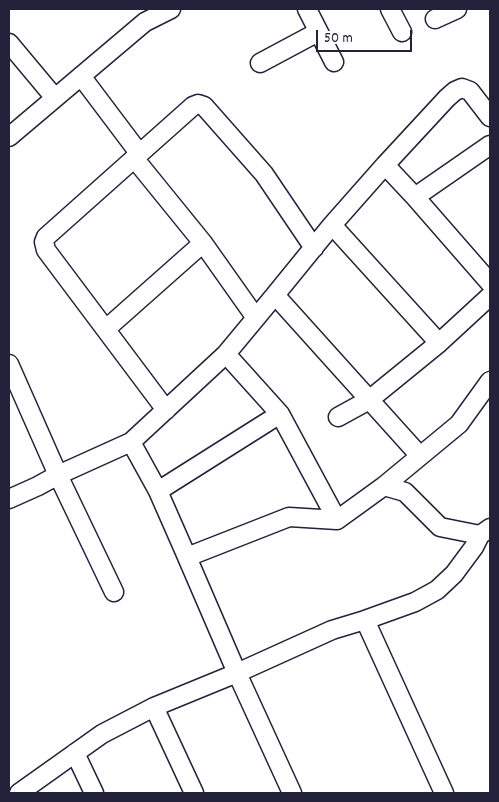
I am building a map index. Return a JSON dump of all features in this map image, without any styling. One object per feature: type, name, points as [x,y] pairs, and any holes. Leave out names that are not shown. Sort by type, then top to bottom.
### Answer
[{"type":"street","points":[[9,137],[145,22],[170,9]]},
{"type":"street","points":[[307,9],[334,62]]},
{"type":"street","points":[[390,9],[402,32]]},
{"type":"street","points":[[435,19],[457,9]]},
{"type":"street","points":[[260,63],[318,32]]},
{"type":"street","points":[[9,43],[55,98]]},
{"type":"street","points":[[81,76],[256,318]]},
{"type":"street","points":[[9,499],[131,442],[166,410],[226,354],[385,165],[455,91],[462,88],[470,91],[490,117]]},
{"type":"street","points":[[166,410],[46,250],[44,242],[46,238],[137,155],[193,106],[198,104],[204,106],[264,174],[314,248]]},
{"type":"street","points":[[415,197],[490,144]]},
{"type":"street","points":[[385,165],[490,283]]},
{"type":"street","points":[[332,226],[439,343]]},
{"type":"street","points":[[106,329],[203,243]]},
{"type":"street","points":[[275,294],[420,456]]},
{"type":"street","points":[[338,417],[370,400],[439,343],[490,296]]},
{"type":"street","points":[[226,354],[280,414],[337,520]]},
{"type":"street","points":[[9,364],[58,475],[114,592]]},
{"type":"street","points":[[188,558],[289,517],[337,520],[384,486],[459,424],[490,381]]},
{"type":"street","points":[[158,491],[280,414]]},
{"type":"street","points":[[131,442],[158,491],[237,673],[292,793]]},
{"type":"street","points":[[19,793],[102,734],[154,707],[237,673],[332,630],[415,602],[437,590],[454,574],[485,532],[440,527],[405,492],[384,486]]},
{"type":"street","points":[[365,620],[444,793]]},
{"type":"street","points":[[154,707],[194,793]]},
{"type":"street","points":[[75,753],[94,793]]}]
